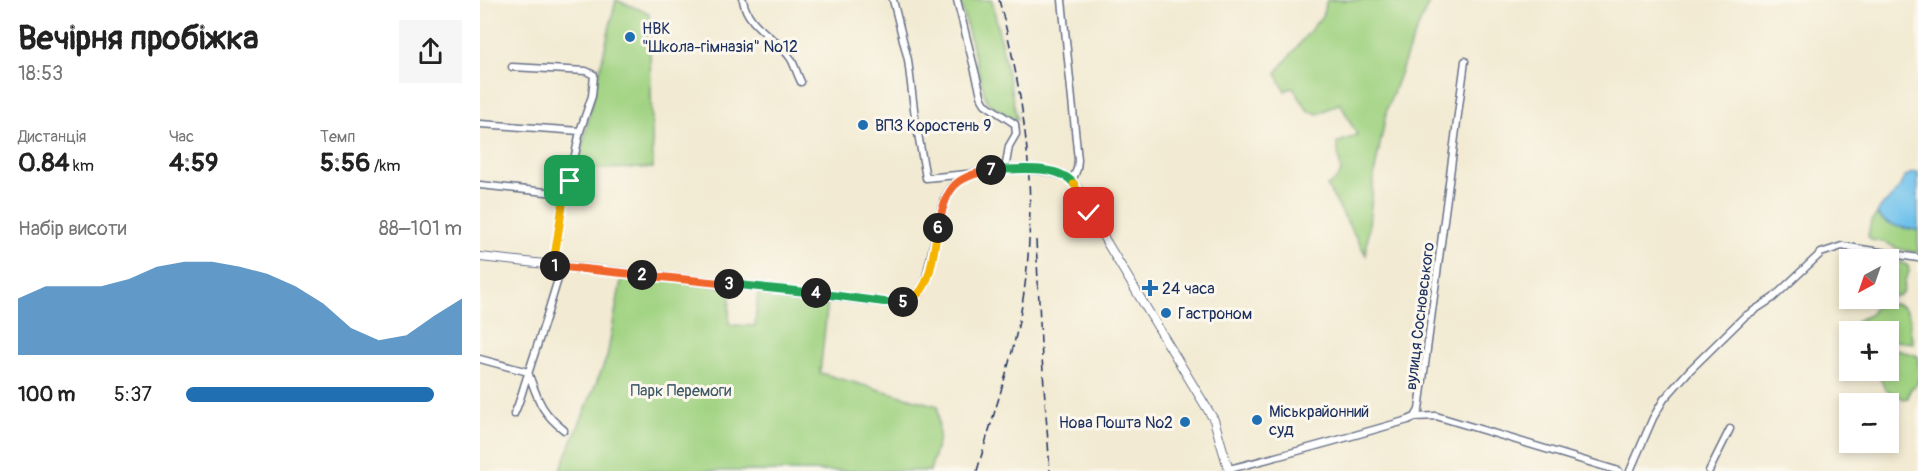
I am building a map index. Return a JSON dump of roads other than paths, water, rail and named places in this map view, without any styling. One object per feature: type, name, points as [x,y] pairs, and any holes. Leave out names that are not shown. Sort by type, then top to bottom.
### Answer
[{"type":"street","points":[[743,0],[748,15],[790,58],[801,82]]},
{"type":"street","points":[[892,0],[907,58],[926,178],[991,170],[1029,169],[1062,174],[1072,181],[1214,420],[1229,470],[1415,417],[1436,416],[1618,471]]},
{"type":"street","points":[[957,0],[982,99],[985,104],[1015,124],[1016,134],[1009,146],[1005,170]]},
{"type":"street","points":[[1062,0],[1078,160],[1072,181]]},
{"type":"street","name":"вулиця Сосновського","points":[[1415,417],[1421,401],[1466,61]]},
{"type":"street","points":[[512,67],[591,73],[594,79],[593,93],[580,130],[565,194],[558,266],[536,353],[514,414]]},
{"type":"street","points":[[480,124],[580,130]]},
{"type":"street","points":[[944,200],[955,184],[974,173]]},
{"type":"street","points":[[480,257],[902,303],[920,293],[925,284],[947,185],[945,179],[941,177]]},
{"type":"street","points":[[480,185],[565,194]]},
{"type":"street","points":[[1630,471],[1653,418],[1664,399],[1744,317],[1773,298],[1821,253],[1842,246],[1918,258]]},
{"type":"street","points":[[480,359],[528,372]]},
{"type":"street","points":[[528,372],[542,408],[564,430]]},
{"type":"street","points":[[1709,471],[1730,429]]},
{"type":"water","points":[[1918,172],[1918,230],[1895,226],[1880,218],[1877,214],[1884,203],[1894,195],[1908,175]]},
{"type":"railway","points":[[977,471],[1009,364],[1019,321],[1028,261],[1030,223],[1027,148],[1022,111],[999,0]]},
{"type":"railway","points":[[1036,240],[1050,471]]},
{"type":"place","name":"НВК \"Школа-гімназія\" №12","points":[[630,37]]},
{"type":"place","name":"ВПЗ Коростень 9","points":[[863,125]]},
{"type":"place","name":"24 часа","points":[[1150,288]]},
{"type":"place","name":"Гастроном","points":[[1166,313]]},
{"type":"place","name":"Міськрайонний суд","points":[[1257,420]]},
{"type":"place","name":"Нова Пошта №2","points":[[1185,422]]},
{"type":"park label","name":"Парк Перемоги","points":[[681,390]]}]
